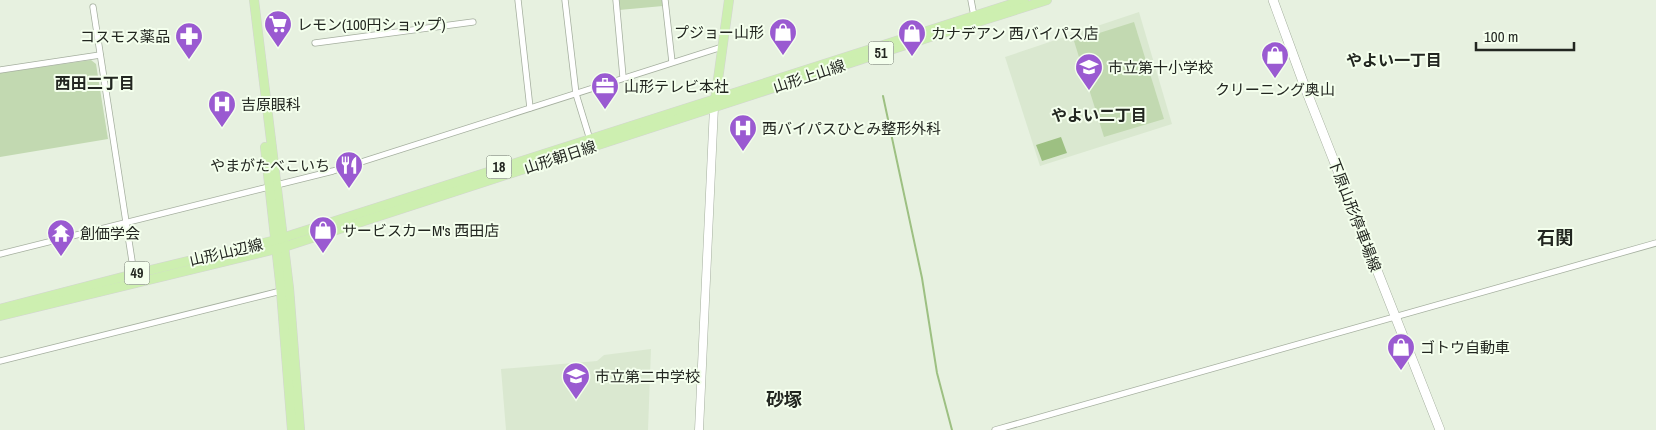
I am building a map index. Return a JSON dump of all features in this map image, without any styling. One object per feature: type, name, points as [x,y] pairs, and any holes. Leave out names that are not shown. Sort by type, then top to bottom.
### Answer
[{"type":"main road","name":"山形山辺線","points":[[248,0],[280,243]]},
{"type":"main road","name":"山形山辺線","points":[[254,0],[273,186]]},
{"type":"main road","points":[[715,102],[729,0]]},
{"type":"main road","name":"山形上山線","points":[[715,102],[1024,0]]},
{"type":"main road","name":"山形上山線","points":[[715,102],[1048,0]]},
{"type":"main road","name":"下原山形停車場線","points":[[1273,0],[1306,90],[1440,430]]},
{"type":"main road","name":"山形朝日線","points":[[280,243],[715,102]]},
{"type":"main road","name":"山形山辺線","points":[[0,310],[134,274],[280,243]]},
{"type":"main road","name":"山形山辺線","points":[[0,316],[280,243]]},
{"type":"main road","points":[[280,243],[281,291],[292,430]]},
{"type":"main road","points":[[280,243],[289,288],[300,430]]},
{"type":"street","points":[[518,0],[530,108]]},
{"type":"street","points":[[564,0],[576,94],[591,142]]},
{"type":"street","points":[[616,0],[623,77]]},
{"type":"street","points":[[665,0],[672,62]]},
{"type":"street","points":[[971,0],[974,16]]},
{"type":"street","points":[[93,7],[134,274]]},
{"type":"street","points":[[315,42],[473,22]]},
{"type":"street","points":[[0,254],[333,171],[722,47]]},
{"type":"street","points":[[0,70],[100,55]]},
{"type":"street","points":[[699,430],[715,102]]},
{"type":"street","points":[[995,430],[1656,244]]},
{"type":"street","points":[[0,361],[281,291]]},
{"type":"shaded area","points":[[618,0],[662,0],[663,6],[619,10]]},
{"type":"shaded area","name":"市立第十小学校","points":[[1139,12],[1172,124],[1040,166],[1005,57]]},
{"type":"shaded area","points":[[1134,22],[1164,119],[1104,137],[1074,41]]},
{"type":"shaded area","points":[[91,60],[96,64],[108,139],[0,157],[0,73]]},
{"type":"shaded area","points":[[1061,137],[1067,153],[1042,161],[1036,145]]},
{"type":"shaded area","name":"市立第二中学校","points":[[651,349],[648,430],[506,430],[501,369],[597,361],[604,355]]},
{"type":"waterway","points":[[883,96],[922,278],[937,373],[952,430]]},
{"type":"place","name":"レモン(100円ショップ)","points":[[278,48]]},
{"type":"place","name":"プジョー山形","points":[[783,56]]},
{"type":"place","name":"カナデアン 西バイパス店","points":[[912,57]]},
{"type":"place","name":"コスモス薬品","points":[[189,60]]},
{"type":"place","name":"クリーニング奥山","points":[[1275,79]]},
{"type":"place","name":"市立第十小学校","points":[[1089,91]]},
{"type":"place","name":"山形テレビ本社","points":[[605,110]]},
{"type":"place","name":"吉原眼科","points":[[222,128]]},
{"type":"place","name":"西バイパスひとみ整形外科","points":[[743,152]]},
{"type":"place","name":"やまがたべこいち","points":[[349,189]]},
{"type":"place","name":"サービスカーM's 西田店","points":[[323,254]]},
{"type":"place","name":"創価学会","points":[[61,257]]},
{"type":"place","name":"ゴトウ自動車","points":[[1401,371]]},
{"type":"place","name":"市立第二中学校","points":[[576,400]]},
{"type":"district","name":"やよい一丁目","points":[[1394,60]]},
{"type":"district","name":"西田二丁目","points":[[95,83]]},
{"type":"district","name":"やよい二丁目","points":[[1099,115]]},
{"type":"district","name":"石関","points":[[1555,237]]},
{"type":"district","name":"砂塚","points":[[784,399]]}]
